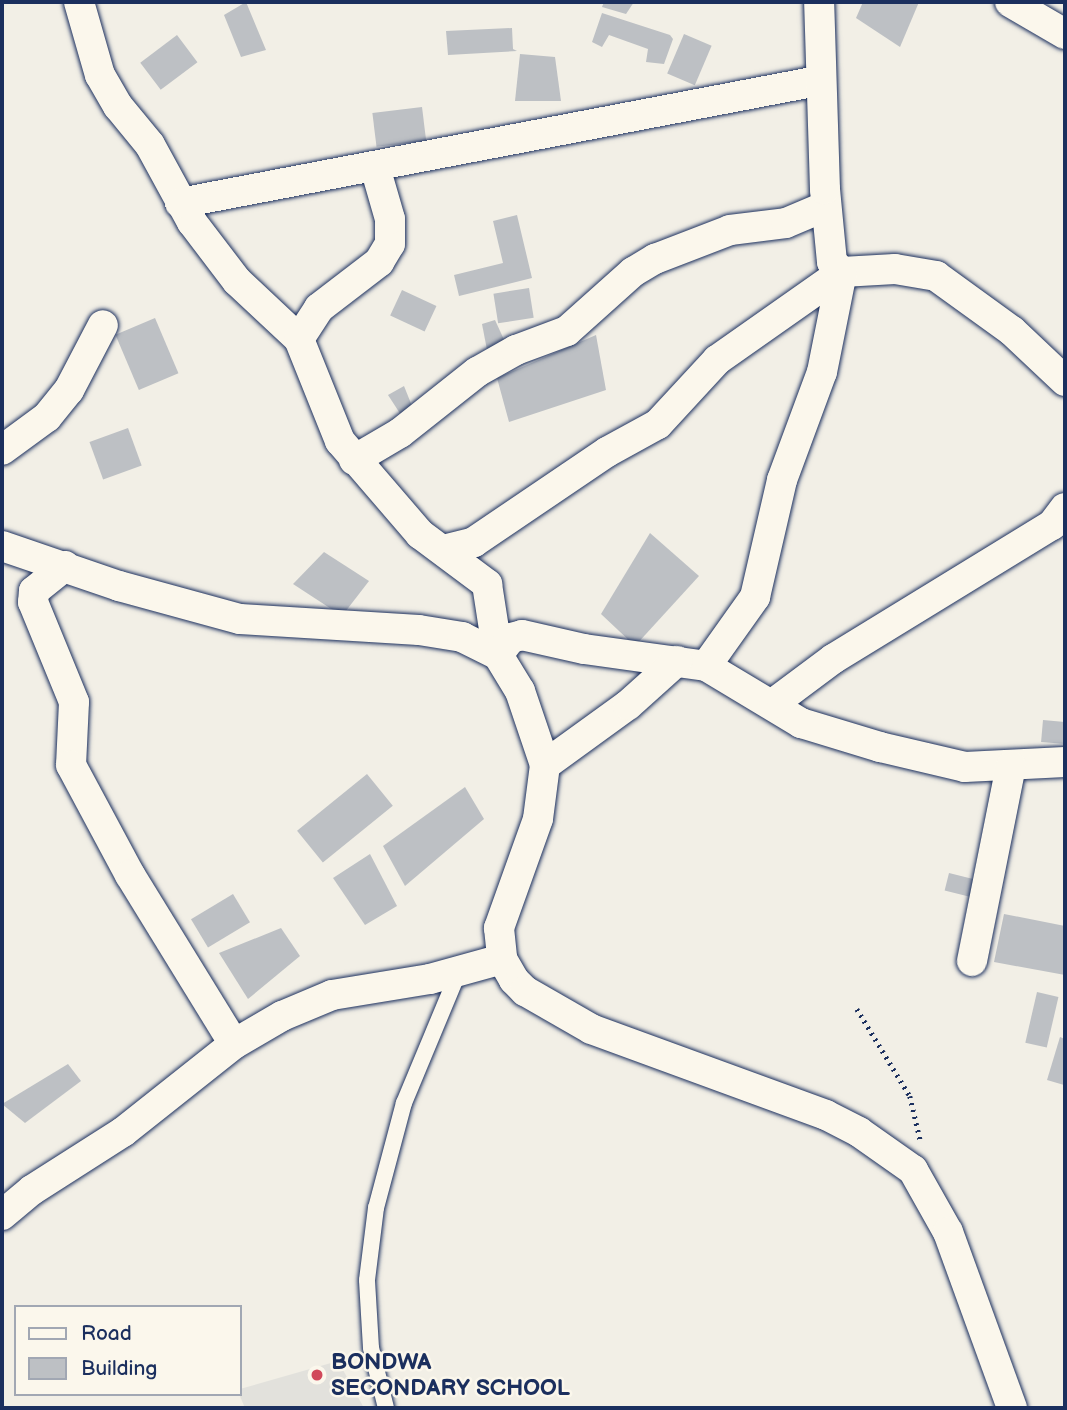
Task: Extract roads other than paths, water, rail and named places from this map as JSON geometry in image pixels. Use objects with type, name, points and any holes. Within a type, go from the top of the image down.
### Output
[{"type":"street","points":[[79,2],[100,75],[150,145],[180,203],[237,281],[299,339],[340,441],[354,460],[387,490],[420,534],[487,584],[498,655],[520,691],[545,765],[538,819],[499,928],[502,959],[525,991],[591,1029],[826,1115],[859,1132],[913,1170],[948,1232],[1012,1408]]},
{"type":"street","points":[[819,2],[818,81],[826,206],[832,262],[842,272]]},
{"type":"street","points":[[1010,2],[1065,34]]},
{"type":"street","points":[[180,203],[310,175],[375,167],[547,130],[818,81]]},
{"type":"street","points":[[299,339],[319,308],[379,262],[390,244],[390,219],[375,167]]},
{"type":"street","points":[[354,460],[400,433],[477,372],[516,350],[567,331],[626,277],[655,259],[730,230],[786,223],[826,206]]},
{"type":"street","points":[[443,551],[474,542],[607,452],[658,424],[717,360],[842,272],[895,269],[936,276],[1012,331],[1065,381]]},
{"type":"street","points":[[706,666],[755,597],[782,480],[824,365],[842,272]]},
{"type":"street","points":[[2,450],[30,432],[64,396],[103,324]]},
{"type":"street","points":[[774,703],[844,652],[1061,520]]},
{"type":"street","points":[[2,546],[119,586],[240,619],[419,630],[462,637],[498,655]]},
{"type":"street","points":[[65,566],[34,591],[33,602],[74,702],[71,765],[130,875],[234,1044]]},
{"type":"street","points":[[498,655],[511,638],[522,635],[584,649],[706,666],[774,703],[800,723],[893,750],[965,767],[1065,762]]},
{"type":"street","points":[[545,765],[628,705],[677,661]]},
{"type":"street","points":[[972,961],[1011,766]]},
{"type":"street","points":[[2,1215],[32,1190],[123,1132],[234,1044],[282,1016],[332,995],[458,973],[502,959]]},
{"type":"lane","points":[[386,1408],[371,1348],[367,1280],[376,1208],[404,1103],[458,973]]},
{"type":"place","name":"BONDWA SECONDARY SCHOOL","points":[[317,1375]]}]
